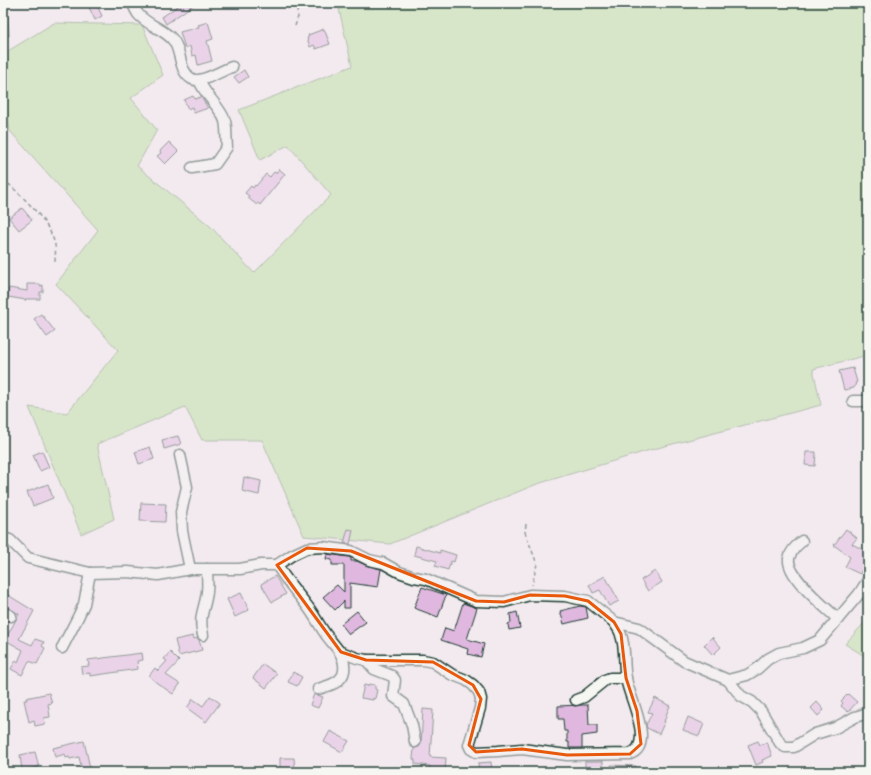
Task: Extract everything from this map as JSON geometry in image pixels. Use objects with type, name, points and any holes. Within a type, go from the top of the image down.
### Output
[{"type":"street","points":[[132,3],[138,14],[173,40],[183,69],[192,79],[199,80],[232,67]]},
{"type":"street","points":[[192,168],[215,164],[227,147],[225,121],[218,108],[202,87],[199,80]]},
{"type":"street","points":[[853,401],[868,401]]},
{"type":"street","points":[[180,455],[187,487],[181,512],[182,531],[190,569]]},
{"type":"street","points":[[3,538],[10,540],[28,558],[90,573],[128,572],[158,575],[190,569],[240,569],[261,565],[277,565],[292,555],[307,548],[323,547],[351,551],[369,560],[383,563],[399,572],[426,579],[476,601],[504,602],[530,595],[565,596],[588,601],[614,622],[621,634],[625,657],[626,678],[638,711],[641,744],[636,752],[630,754],[567,755],[522,749],[498,752],[476,752],[471,749],[469,745],[480,708],[481,699],[479,692],[473,685],[466,680],[451,674],[433,662],[423,660],[366,660],[341,652]]},
{"type":"street","points":[[802,541],[794,548],[789,556],[789,563],[793,573],[815,599],[838,619]]},
{"type":"street","points":[[277,565],[290,586],[300,596],[316,617],[326,635],[341,652],[344,660],[344,672],[336,683],[318,689]]},
{"type":"street","points":[[203,635],[201,616],[207,590],[207,569]]},
{"type":"street","points":[[62,648],[84,604],[90,573]]},
{"type":"street","points":[[728,680],[747,675],[757,669],[768,659],[779,653],[803,648],[820,640],[859,594],[868,580]]},
{"type":"street","points":[[614,622],[639,628],[684,661],[728,680],[741,696],[757,706],[780,743],[785,747],[794,748],[815,734],[835,728],[855,717],[868,713]]},
{"type":"street","points":[[366,660],[374,669],[392,676],[395,680],[393,696],[404,704],[412,725],[415,742]]},
{"type":"street","points":[[576,700],[590,692],[605,680],[610,678],[626,678]]},
{"type":"path","points":[[295,26],[298,17],[296,3]]},
{"type":"path","points":[[3,179],[20,194],[49,229],[55,246],[55,264]]},
{"type":"path","points":[[526,524],[525,532],[537,564],[530,595]]},
{"type":"highlighted area","points":[[307,548],[351,551],[476,601],[504,602],[530,595],[565,596],[588,601],[614,622],[621,634],[626,678],[637,711],[641,744],[630,754],[567,755],[522,749],[476,752],[469,745],[481,699],[473,685],[433,662],[366,660],[341,652],[277,565]]},
{"type":"green space","points":[[362,3],[868,3],[868,355],[813,369],[821,405],[650,450],[537,484],[390,544],[304,536],[262,440],[202,440],[185,407],[97,444],[114,519],[81,534],[29,407],[67,413],[118,350],[56,284],[98,230],[10,131],[3,80],[3,54],[54,23],[142,25],[163,75],[131,98],[157,130],[137,166],[210,226],[254,273],[331,195],[288,145],[260,160],[239,110],[352,66],[339,9]]},
{"type":"green space","points":[[868,619],[868,658],[845,644]]},
{"type":"building","points":[[87,3],[96,3],[102,16],[95,20]]},
{"type":"building","points":[[182,3],[196,3],[166,24],[162,17]]},
{"type":"building","points":[[3,16],[8,16],[9,36],[3,36]]},
{"type":"building","points":[[208,22],[213,39],[207,41],[212,61],[198,65],[196,55],[192,56],[190,46],[185,48],[180,32],[199,27],[198,25]]},
{"type":"building","points":[[324,29],[330,44],[316,49],[314,45],[310,47],[307,38],[309,37],[308,35]]},
{"type":"building","points":[[244,70],[248,77],[239,83],[234,77]]},
{"type":"building","points":[[193,96],[195,99],[201,97],[208,108],[194,113],[192,107],[188,109],[184,100]]},
{"type":"building","points":[[169,142],[178,151],[165,164],[157,156]]},
{"type":"building","points":[[279,169],[285,174],[260,205],[258,203],[257,205],[248,198],[249,196],[245,193],[251,186],[253,188],[266,174],[270,177]]},
{"type":"building","points":[[22,208],[32,220],[19,230],[9,218]]},
{"type":"building","points":[[27,284],[43,285],[43,292],[40,292],[40,299],[25,299],[26,300],[8,297],[9,288],[27,291]]},
{"type":"building","points":[[41,314],[55,331],[47,337],[34,319]]},
{"type":"building","points":[[853,368],[857,382],[855,383],[856,386],[854,386],[854,388],[844,390],[839,371]]},
{"type":"building","points":[[178,436],[181,444],[164,449],[162,440]]},
{"type":"building","points":[[150,447],[154,459],[139,464],[135,452]]},
{"type":"building","points":[[42,451],[49,467],[40,471],[33,455]]},
{"type":"building","points":[[806,452],[816,452],[815,466],[805,465]]},
{"type":"building","points":[[244,477],[261,481],[259,495],[242,491]]},
{"type":"building","points":[[48,484],[53,498],[33,506],[27,492]]},
{"type":"building","points":[[141,503],[166,504],[165,522],[140,521]]},
{"type":"building","points":[[348,529],[353,530],[350,544],[344,543]]},
{"type":"building","points":[[846,529],[857,538],[852,544],[868,552],[868,572],[862,569],[860,574],[845,567],[850,557],[834,545]]},
{"type":"building","points":[[416,546],[440,553],[440,550],[456,555],[454,562],[451,561],[448,570],[435,566],[437,561],[414,555]]},
{"type":"building","points":[[327,554],[349,557],[351,558],[351,561],[357,561],[368,566],[381,569],[378,587],[350,583],[350,608],[344,608],[344,601],[335,610],[323,597],[337,585],[344,592],[344,565],[332,565],[332,560],[326,559]]},
{"type":"building","points":[[655,571],[662,582],[648,591],[641,580]]},
{"type":"building","points":[[275,576],[286,594],[272,602],[261,584]]},
{"type":"building","points":[[605,576],[619,601],[609,606],[600,590],[593,593],[589,585]]},
{"type":"building","points":[[422,587],[446,595],[438,617],[414,608]]},
{"type":"building","points":[[3,592],[34,611],[19,639],[32,645],[35,639],[44,642],[42,646],[45,648],[37,664],[29,661],[22,675],[11,669],[16,660],[18,662],[23,650],[5,640],[19,614],[3,605]]},
{"type":"building","points":[[241,593],[249,610],[235,617],[227,599]]},
{"type":"building","points":[[463,603],[477,608],[467,639],[484,644],[481,657],[467,654],[468,649],[441,640],[445,628],[454,631]]},
{"type":"building","points":[[580,606],[586,607],[588,618],[564,624],[560,611]]},
{"type":"building","points":[[357,611],[366,622],[349,634],[341,624]]},
{"type":"building","points":[[517,612],[520,628],[509,630],[508,624],[511,623],[510,614]]},
{"type":"building","points":[[193,636],[194,639],[197,638],[199,640],[202,650],[179,656],[175,640]]},
{"type":"building","points":[[712,637],[721,647],[713,655],[704,645]]},
{"type":"building","points":[[170,652],[179,661],[166,675],[180,684],[173,694],[149,676],[155,668],[158,671],[167,661],[164,659]]},
{"type":"building","points":[[142,653],[143,660],[137,661],[138,669],[90,676],[90,673],[82,674],[81,667],[89,666],[88,660]]},
{"type":"building","points":[[263,664],[277,674],[266,688],[253,678]]},
{"type":"building","points":[[293,672],[302,677],[297,686],[288,682]]},
{"type":"building","points":[[369,684],[375,685],[375,689],[377,690],[375,699],[373,698],[373,700],[361,698],[364,685],[368,686]]},
{"type":"building","points":[[49,693],[52,703],[48,704],[50,717],[44,718],[45,724],[35,726],[34,720],[29,722],[24,700],[27,700],[26,698]]},
{"type":"building","points":[[314,694],[323,697],[318,708],[310,705]]},
{"type":"building","points":[[848,694],[857,702],[848,712],[841,706],[843,703],[841,701]]},
{"type":"building","points":[[210,696],[220,703],[206,722],[187,708],[193,699],[203,706]]},
{"type":"building","points":[[655,698],[670,706],[659,734],[647,728],[646,725],[652,713],[648,712]]},
{"type":"building","points":[[817,702],[824,710],[818,716],[811,708]]},
{"type":"building","points":[[588,705],[589,725],[597,725],[597,734],[582,736],[582,748],[569,748],[569,742],[567,742],[567,731],[564,731],[563,719],[558,719],[558,706]]},
{"type":"building","points":[[423,709],[433,710],[430,757],[446,758],[445,772],[430,772],[430,766],[415,764],[415,760],[413,759],[414,748],[419,747],[421,744]]},
{"type":"building","points":[[688,717],[704,724],[699,736],[683,730]]},
{"type":"building","points":[[330,731],[349,741],[342,752],[324,742]]},
{"type":"building","points":[[84,741],[90,768],[82,770],[79,757],[70,759],[69,757],[66,758],[65,754],[55,757],[53,748]]},
{"type":"building","points":[[758,741],[760,745],[767,742],[772,756],[762,760],[763,762],[756,765],[748,745]]},
{"type":"building","points":[[35,752],[39,767],[22,770],[20,755]]},
{"type":"building","points":[[280,758],[294,758],[295,772],[280,772]]},
{"type":"building","points":[[585,761],[603,761],[603,769],[585,768]]},
{"type":"building","points":[[491,762],[492,772],[479,772],[478,763]]},
{"type":"building","points":[[611,765],[636,766],[636,772],[611,772]]}]
